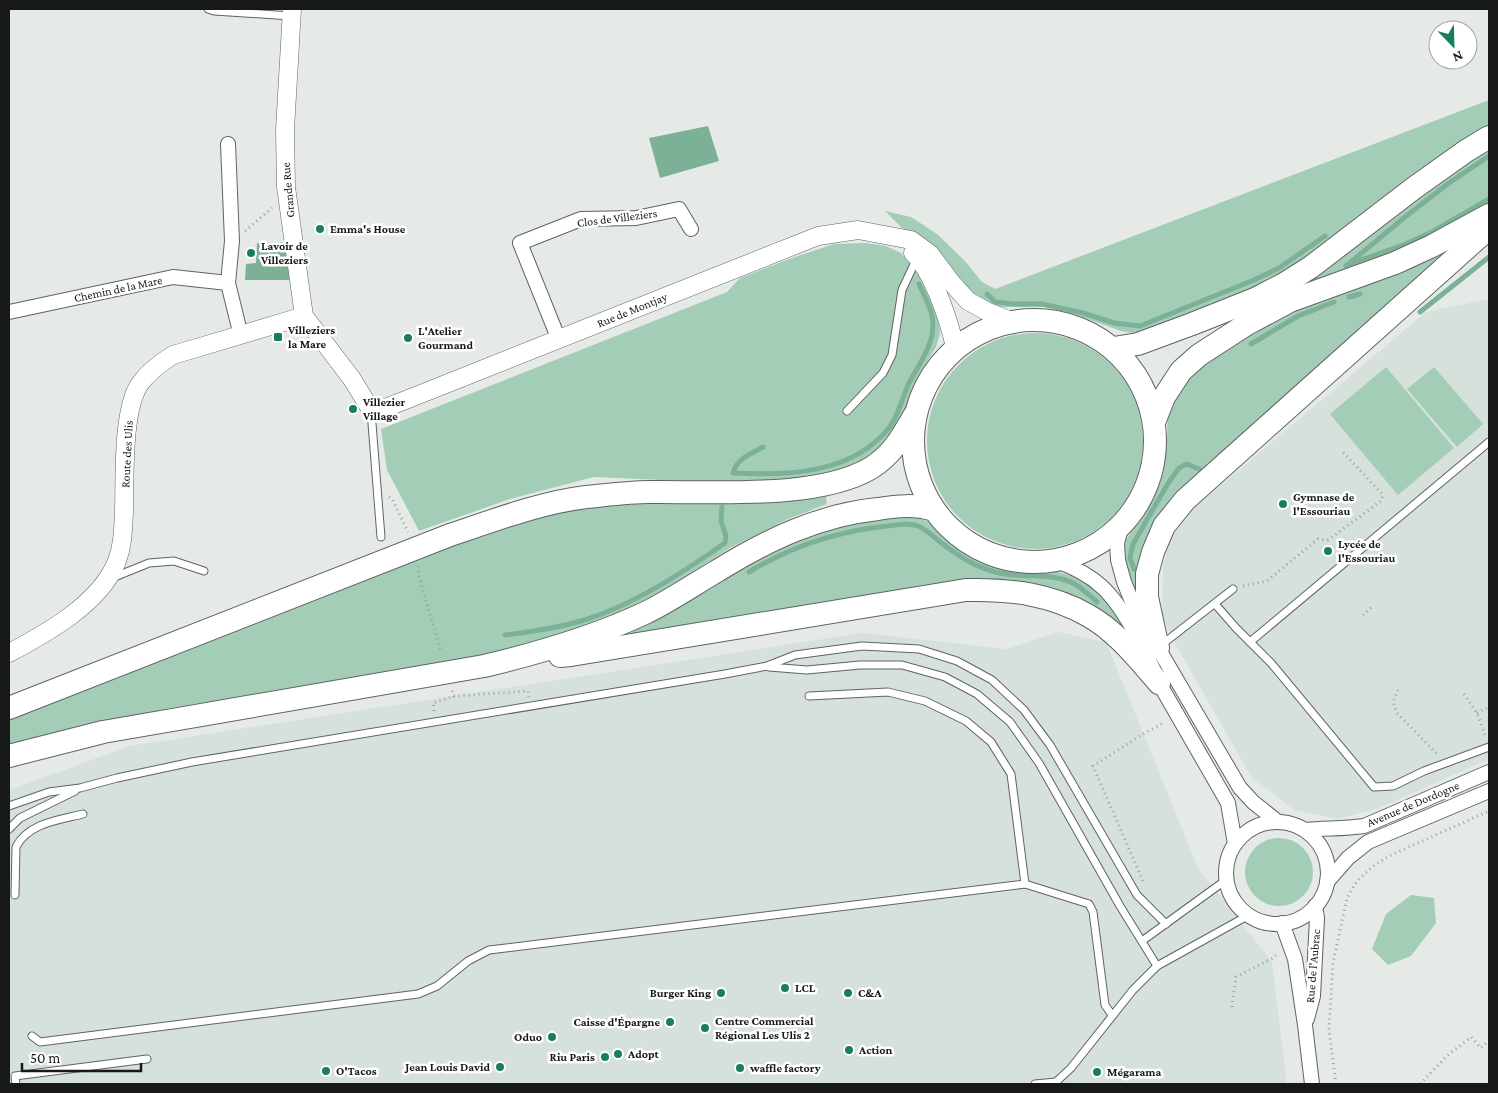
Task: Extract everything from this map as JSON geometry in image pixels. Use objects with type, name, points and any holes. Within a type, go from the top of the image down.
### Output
[{"type":"main road","points":[[1114,348],[1138,344],[1192,324],[1284,284],[1311,267],[1414,188],[1489,137]]},
{"type":"main road","points":[[1155,420],[1164,397],[1181,371],[1199,355],[1247,324],[1290,301],[1395,263],[1489,215]]},
{"type":"main road","points":[[1158,648],[1147,598],[1148,574],[1164,526],[1192,493],[1489,228]]},
{"type":"main road","points":[[9,708],[450,534],[521,510],[584,498],[638,492],[749,492],[808,487],[841,480],[871,468],[895,449],[914,416],[929,378],[955,347],[982,330],[1011,321],[1048,319],[1084,329],[1114,348],[1133,369],[1147,393],[1155,420],[1155,458],[1144,494],[1122,525],[1103,541],[1081,553],[1057,560],[1022,562],[988,554],[958,536],[934,510],[919,481],[912,449],[914,416]]},
{"type":"main road","points":[[9,756],[103,732],[484,666],[522,657],[609,629],[646,612],[771,540],[799,527],[860,510],[920,506],[934,510]]},
{"type":"main road","points":[[522,657],[571,655],[940,594],[966,590],[998,589],[1030,594],[1060,603],[1090,616],[1115,636],[1159,683]]},
{"type":"street","name":"Grande Rue","points":[[292,13],[285,130],[286,187],[304,316],[352,379],[370,410]]},
{"type":"street","points":[[228,144],[232,241],[228,283],[241,336]]},
{"type":"street","name":"Clos de Villeziers","points":[[558,340],[520,243],[581,219],[636,218],[679,210],[691,229]]},
{"type":"street","name":"Rue de Montjay","points":[[370,410],[378,411],[818,236],[858,230],[911,240],[930,254],[968,301],[988,312],[1011,321]]},
{"type":"street","points":[[897,238],[925,266],[933,283],[955,347]]},
{"type":"street","name":"Chemin de la Mare","points":[[9,312],[173,277],[228,283]]},
{"type":"street","name":"Route des Ulis","points":[[9,653],[47,633],[78,610],[100,588],[116,563],[123,541],[128,424],[131,402],[140,385],[155,367],[173,355],[304,316]]},
{"type":"street","points":[[1122,525],[1117,543],[1118,560],[1124,582],[1142,626],[1158,648],[1240,788],[1253,802],[1278,822]]},
{"type":"street","points":[[1057,560],[1087,575],[1115,601],[1151,662],[1159,683],[1228,803],[1235,844]]},
{"type":"street","name":"Avenue de Dordogne","points":[[1306,830],[1342,830],[1364,826],[1489,772]]},
{"type":"street","name":"Avenue de Dordogne","points":[[1327,882],[1348,858],[1368,842],[1489,791]]},
{"type":"street","points":[[1278,822],[1292,824],[1306,830],[1316,840],[1324,853],[1328,867],[1327,882],[1323,895],[1306,915],[1294,921],[1282,924],[1266,922],[1249,915],[1239,907],[1231,894],[1226,880],[1227,861],[1235,844],[1246,832],[1261,824],[1278,822]]},
{"type":"street","name":"Rue de l'Aubrac","points":[[1305,1025],[1312,996],[1317,918],[1315,906]]},
{"type":"street","name":"Rue de l'Aubrac","points":[[1282,924],[1295,959],[1312,1084]]},
{"type":"lane","points":[[208,9],[214,11],[292,13]]},
{"type":"lane","points":[[847,411],[883,373],[892,355],[902,290],[918,258]]},
{"type":"lane","points":[[370,410],[381,537]]},
{"type":"lane","points":[[1250,642],[1489,442]]},
{"type":"lane","points":[[105,581],[149,563],[174,561],[204,571]]},
{"type":"lane","points":[[1158,648],[1234,589]]},
{"type":"lane","points":[[1215,604],[1271,663],[1374,787],[1393,786],[1489,747]]},
{"type":"lane","points":[[9,806],[49,792],[80,788],[125,776],[192,762],[767,666],[795,655],[862,646],[919,649],[957,661],[992,680],[1024,710],[1050,745],[1137,895],[1166,924]]},
{"type":"lane","points":[[767,666],[807,670],[860,665],[902,665],[945,677],[977,694],[1010,722],[1039,764],[1120,906],[1157,966]]},
{"type":"lane","points":[[809,696],[888,692],[925,701],[966,721],[991,742],[1012,774],[1025,884]]},
{"type":"lane","points":[[9,829],[20,818],[80,788]]},
{"type":"lane","points":[[15,895],[16,847],[19,841],[26,834],[47,823],[83,814]]},
{"type":"lane","points":[[1142,941],[1226,880]]},
{"type":"lane","points":[[32,1036],[43,1042],[418,994],[437,986],[468,961],[489,950],[1025,884],[1089,904],[1093,912],[1105,1005],[1112,1015]]},
{"type":"lane","points":[[1035,1084],[1056,1082],[1076,1062],[1133,990],[1157,966],[1249,915]]},
{"type":"lane","points":[[16,1084],[15,1076],[147,1059]]},
{"type":"path","points":[[232,241],[278,203],[286,187]]},
{"type":"path","points":[[1234,589],[1267,581],[1318,539],[1328,540],[1380,501],[1383,495],[1341,450]]},
{"type":"path","points":[[377,487],[392,499],[408,532]]},
{"type":"path","points":[[417,560],[419,577],[441,650]]},
{"type":"path","points":[[1363,615],[1374,605]]},
{"type":"path","points":[[452,690],[454,696]]},
{"type":"path","points":[[1398,690],[1393,702],[1397,713],[1439,756]]},
{"type":"path","points":[[434,708],[433,703],[454,696],[528,691],[531,706]]},
{"type":"path","points":[[1464,694],[1477,713],[1485,737]]},
{"type":"path","points":[[1477,713],[1489,707]]},
{"type":"path","points":[[1146,886],[1093,766],[1143,734],[1163,724]]},
{"type":"path","points":[[1336,1084],[1329,1030],[1333,963],[1347,898],[1357,882],[1372,867],[1389,856],[1489,811]]},
{"type":"path","points":[[1315,933],[1341,926]]},
{"type":"path","points":[[1232,1007],[1236,977],[1273,958],[1290,943]]},
{"type":"path","points":[[1420,1084],[1448,1055],[1471,1037],[1481,1048],[1489,1040]]},
{"type":"shaded area","points":[[1489,100],[1489,126],[1301,263],[1256,287],[1154,328],[1134,333],[1121,331],[1065,311],[1046,307],[1000,307],[977,298],[926,242],[902,228],[885,211],[911,217],[937,234],[964,260],[982,282],[995,289]]},
{"type":"shaded area","points":[[708,126],[719,161],[660,178],[649,138]]},
{"type":"shaded area","points":[[1489,146],[1489,208],[1470,220],[1289,294],[1363,238]]},
{"type":"shaded area","points":[[1470,232],[1172,505],[1136,595],[1131,587],[1123,558],[1126,540],[1157,491],[1163,472],[1168,410],[1187,374],[1280,313]]},
{"type":"shaded area","points":[[288,242],[291,280],[245,280],[246,264],[256,263],[257,243]]},
{"type":"shaded area","points":[[866,243],[886,246],[901,253],[917,270],[939,317],[940,334],[936,347],[914,384],[905,411],[882,448],[858,464],[834,473],[797,480],[708,482],[594,477],[510,499],[419,531],[387,470],[381,429],[727,292],[740,278],[789,259],[834,244]]},
{"type":"shaded area","name":"Lycée de l'Essouriau","points":[[1489,299],[1489,759],[1379,808],[1338,819],[1294,810],[1252,778],[1172,638],[1162,615],[1163,567],[1172,535],[1195,507],[1426,312]]},
{"type":"shaded area","points":[[1035,333],[1056,335],[1076,341],[1095,351],[1118,372],[1135,400],[1141,420],[1143,441],[1141,462],[1135,482],[1125,501],[1104,524],[1076,541],[1056,547],[1035,549],[1014,547],[994,541],[975,531],[952,510],[935,482],[929,462],[927,441],[929,420],[935,400],[945,381],[966,358],[994,341],[1014,335]]},
{"type":"shaded area","points":[[1386,367],[1454,448],[1398,495],[1330,414]]},
{"type":"shaded area","points":[[1434,367],[1483,424],[1457,447],[1407,389]]},
{"type":"shaded area","points":[[827,494],[827,504],[788,519],[730,548],[669,587],[615,616],[562,635],[494,654],[170,708],[67,731],[9,747],[9,720],[482,534],[545,516],[609,504]]},
{"type":"shaded area","points":[[912,516],[931,523],[961,549],[989,564],[1013,570],[1058,572],[1071,575],[1082,581],[1102,597],[1131,640],[1051,592],[635,637],[631,632],[762,555],[808,534],[885,517]]},
{"type":"shaded area","points":[[1059,632],[1106,642],[1198,868],[1272,962],[1287,1084],[9,1084],[9,790],[130,746],[862,633],[1007,649]]},
{"type":"shaded area","points":[[1286,838],[1298,844],[1307,853],[1313,865],[1311,885],[1303,896],[1286,906],[1272,906],[1255,896],[1247,885],[1245,865],[1255,848],[1266,840]]},
{"type":"shaded area","points":[[1411,895],[1434,898],[1436,923],[1411,956],[1388,965],[1372,949],[1386,914]]},
{"type":"waterway","points":[[1346,266],[1449,183],[1489,156]]},
{"type":"waterway","points":[[1347,265],[1403,245],[1432,232],[1489,199]]},
{"type":"waterway","points":[[987,294],[995,302],[1042,304],[1083,313],[1114,323],[1140,326],[1279,268],[1325,236]]},
{"type":"waterway","points":[[1420,312],[1489,257]]},
{"type":"waterway","points":[[763,447],[741,460],[733,473],[775,474],[817,469],[838,463],[857,455],[874,443],[889,428],[898,412],[909,383],[928,349],[933,331],[931,312],[919,284]]},
{"type":"waterway","points":[[1349,297],[1360,294]]},
{"type":"waterway","points":[[1251,344],[1298,316],[1334,302]]},
{"type":"waterway","points":[[1134,569],[1130,558],[1133,544],[1167,485],[1179,468],[1187,464],[1199,469]]},
{"type":"waterway","points":[[505,635],[543,630],[581,621],[619,607],[656,588],[725,543],[726,536],[721,521],[722,507]]},
{"type":"waterway","points":[[749,572],[798,547],[816,541],[869,528],[911,524],[923,529],[959,555],[980,567],[1005,574],[1064,580],[1073,583],[1097,602]]},
{"type":"place","name":"Emma's House","points":[[320,229]]},
{"type":"place","name":"Lavoir de Villeziers","points":[[251,253]]},
{"type":"place","name":"Villeziers la Mare","points":[[278,337]]},
{"type":"place","name":"L'Atelier Gourmand","points":[[408,338]]},
{"type":"place","name":"Villezier Village","points":[[353,409]]},
{"type":"place","name":"Gymnase de l'Essouriau","points":[[1283,504]]},
{"type":"place","name":"Lycée de l'Essouriau","points":[[1328,551]]},
{"type":"place","name":"LCL","points":[[785,988]]},
{"type":"place","name":"Burger King","points":[[721,993]]},
{"type":"place","name":"C&A","points":[[848,993]]},
{"type":"place","name":"Caisse d'Épargne","points":[[670,1022]]},
{"type":"place","name":"Centre Commercial Régional Les Ulis 2","points":[[705,1028]]},
{"type":"place","name":"Oduo","points":[[552,1037]]},
{"type":"place","name":"Action","points":[[849,1050]]},
{"type":"place","name":"Adopt","points":[[618,1054]]},
{"type":"place","name":"Riu Paris","points":[[605,1057]]},
{"type":"place","name":"Jean Louis David","points":[[500,1067]]},
{"type":"place","name":"waffle factory","points":[[740,1068]]},
{"type":"place","name":"O'Tacos","points":[[326,1071]]},
{"type":"place","name":"Mégarama","points":[[1097,1072]]}]
